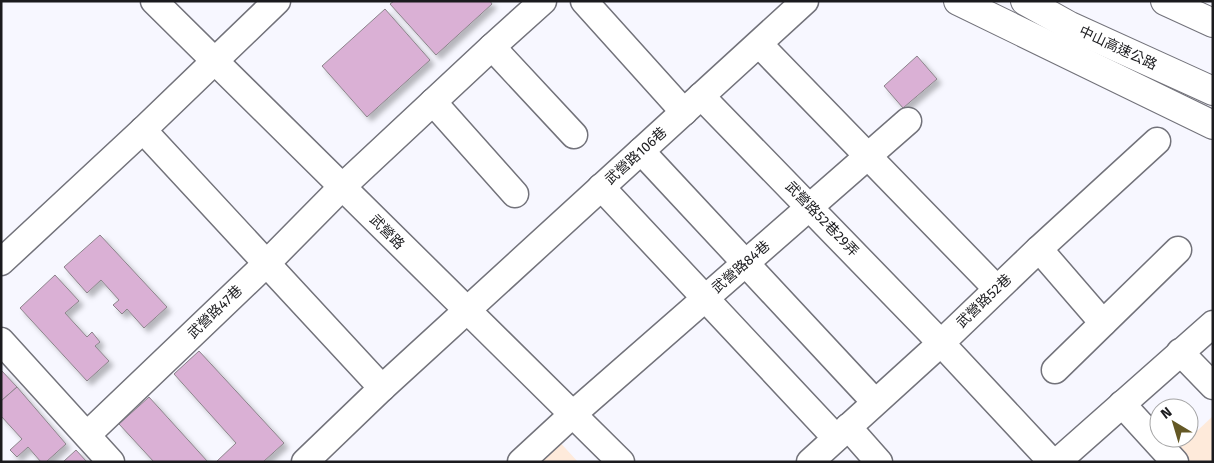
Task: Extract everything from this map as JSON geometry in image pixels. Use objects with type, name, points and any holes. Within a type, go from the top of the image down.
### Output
[{"type":"highway","points":[[958,1],[1213,125]]},
{"type":"highway","name":"中山高速公路","points":[[1025,1],[1070,26],[1213,91]]},
{"type":"highway","points":[[1165,1],[1213,23]]},
{"type":"street","name":"武營路","points":[[154,1],[621,462]]},
{"type":"street","points":[[1,262],[143,130],[277,1]]},
{"type":"street","name":"武營路47巷","points":[[87,435],[342,187],[543,1]]},
{"type":"street","name":"武營路52巷29弄","points":[[584,1],[692,104],[810,206],[1052,462]]},
{"type":"street","name":"武營路106巷","points":[[305,462],[382,388],[805,1]]},
{"type":"street","points":[[759,44],[997,288]]},
{"type":"street","points":[[492,47],[574,135]]},
{"type":"street","points":[[433,102],[515,194]]},
{"type":"street","name":"武營路84巷","points":[[521,462],[573,414],[908,120]]},
{"type":"street","points":[[143,130],[382,388]]},
{"type":"street","name":"武營路52巷","points":[[810,462],[941,343],[997,288],[1157,141]]},
{"type":"street","points":[[641,152],[875,402]]},
{"type":"street","points":[[601,187],[706,298],[842,432],[879,462]]},
{"type":"street","points":[[1039,249],[1103,323]]},
{"type":"street","points":[[1055,370],[1178,250]]},
{"type":"street","points":[[1056,462],[1213,324]]},
{"type":"street","points":[[1,341],[111,462]]},
{"type":"street","points":[[1180,352],[1213,386]]},
{"type":"street","points":[[1122,404],[1175,462]]},
{"type":"shaded area","points":[[1213,416],[1213,462],[1164,462],[1179,448],[1199,448],[1199,429]]},
{"type":"shaded area","points":[[555,437],[578,462],[529,462]]},
{"type":"building","points":[[394,1],[490,1],[492,4],[436,55],[390,4]]},
{"type":"building","points":[[385,9],[430,60],[367,117],[322,66]]},
{"type":"building","points":[[917,56],[937,79],[903,108],[884,86]]},
{"type":"building","points":[[100,235],[167,307],[144,328],[127,309],[122,314],[113,305],[119,300],[101,280],[87,293],[64,267]]},
{"type":"building","points":[[55,275],[79,301],[65,313],[87,337],[92,332],[100,342],[95,346],[109,361],[87,381],[20,308]]},
{"type":"building","points":[[199,351],[284,443],[263,462],[216,462],[236,443],[174,374]]},
{"type":"building","points":[[1,370],[17,387],[1,401]]},
{"type":"building","points":[[17,387],[66,444],[46,462],[41,462],[28,447],[17,457],[10,450],[22,439],[1,416],[1,401]]},
{"type":"building","points":[[149,397],[208,462],[154,462],[119,424]]},
{"type":"building","points":[[76,450],[87,462],[63,462]]}]
